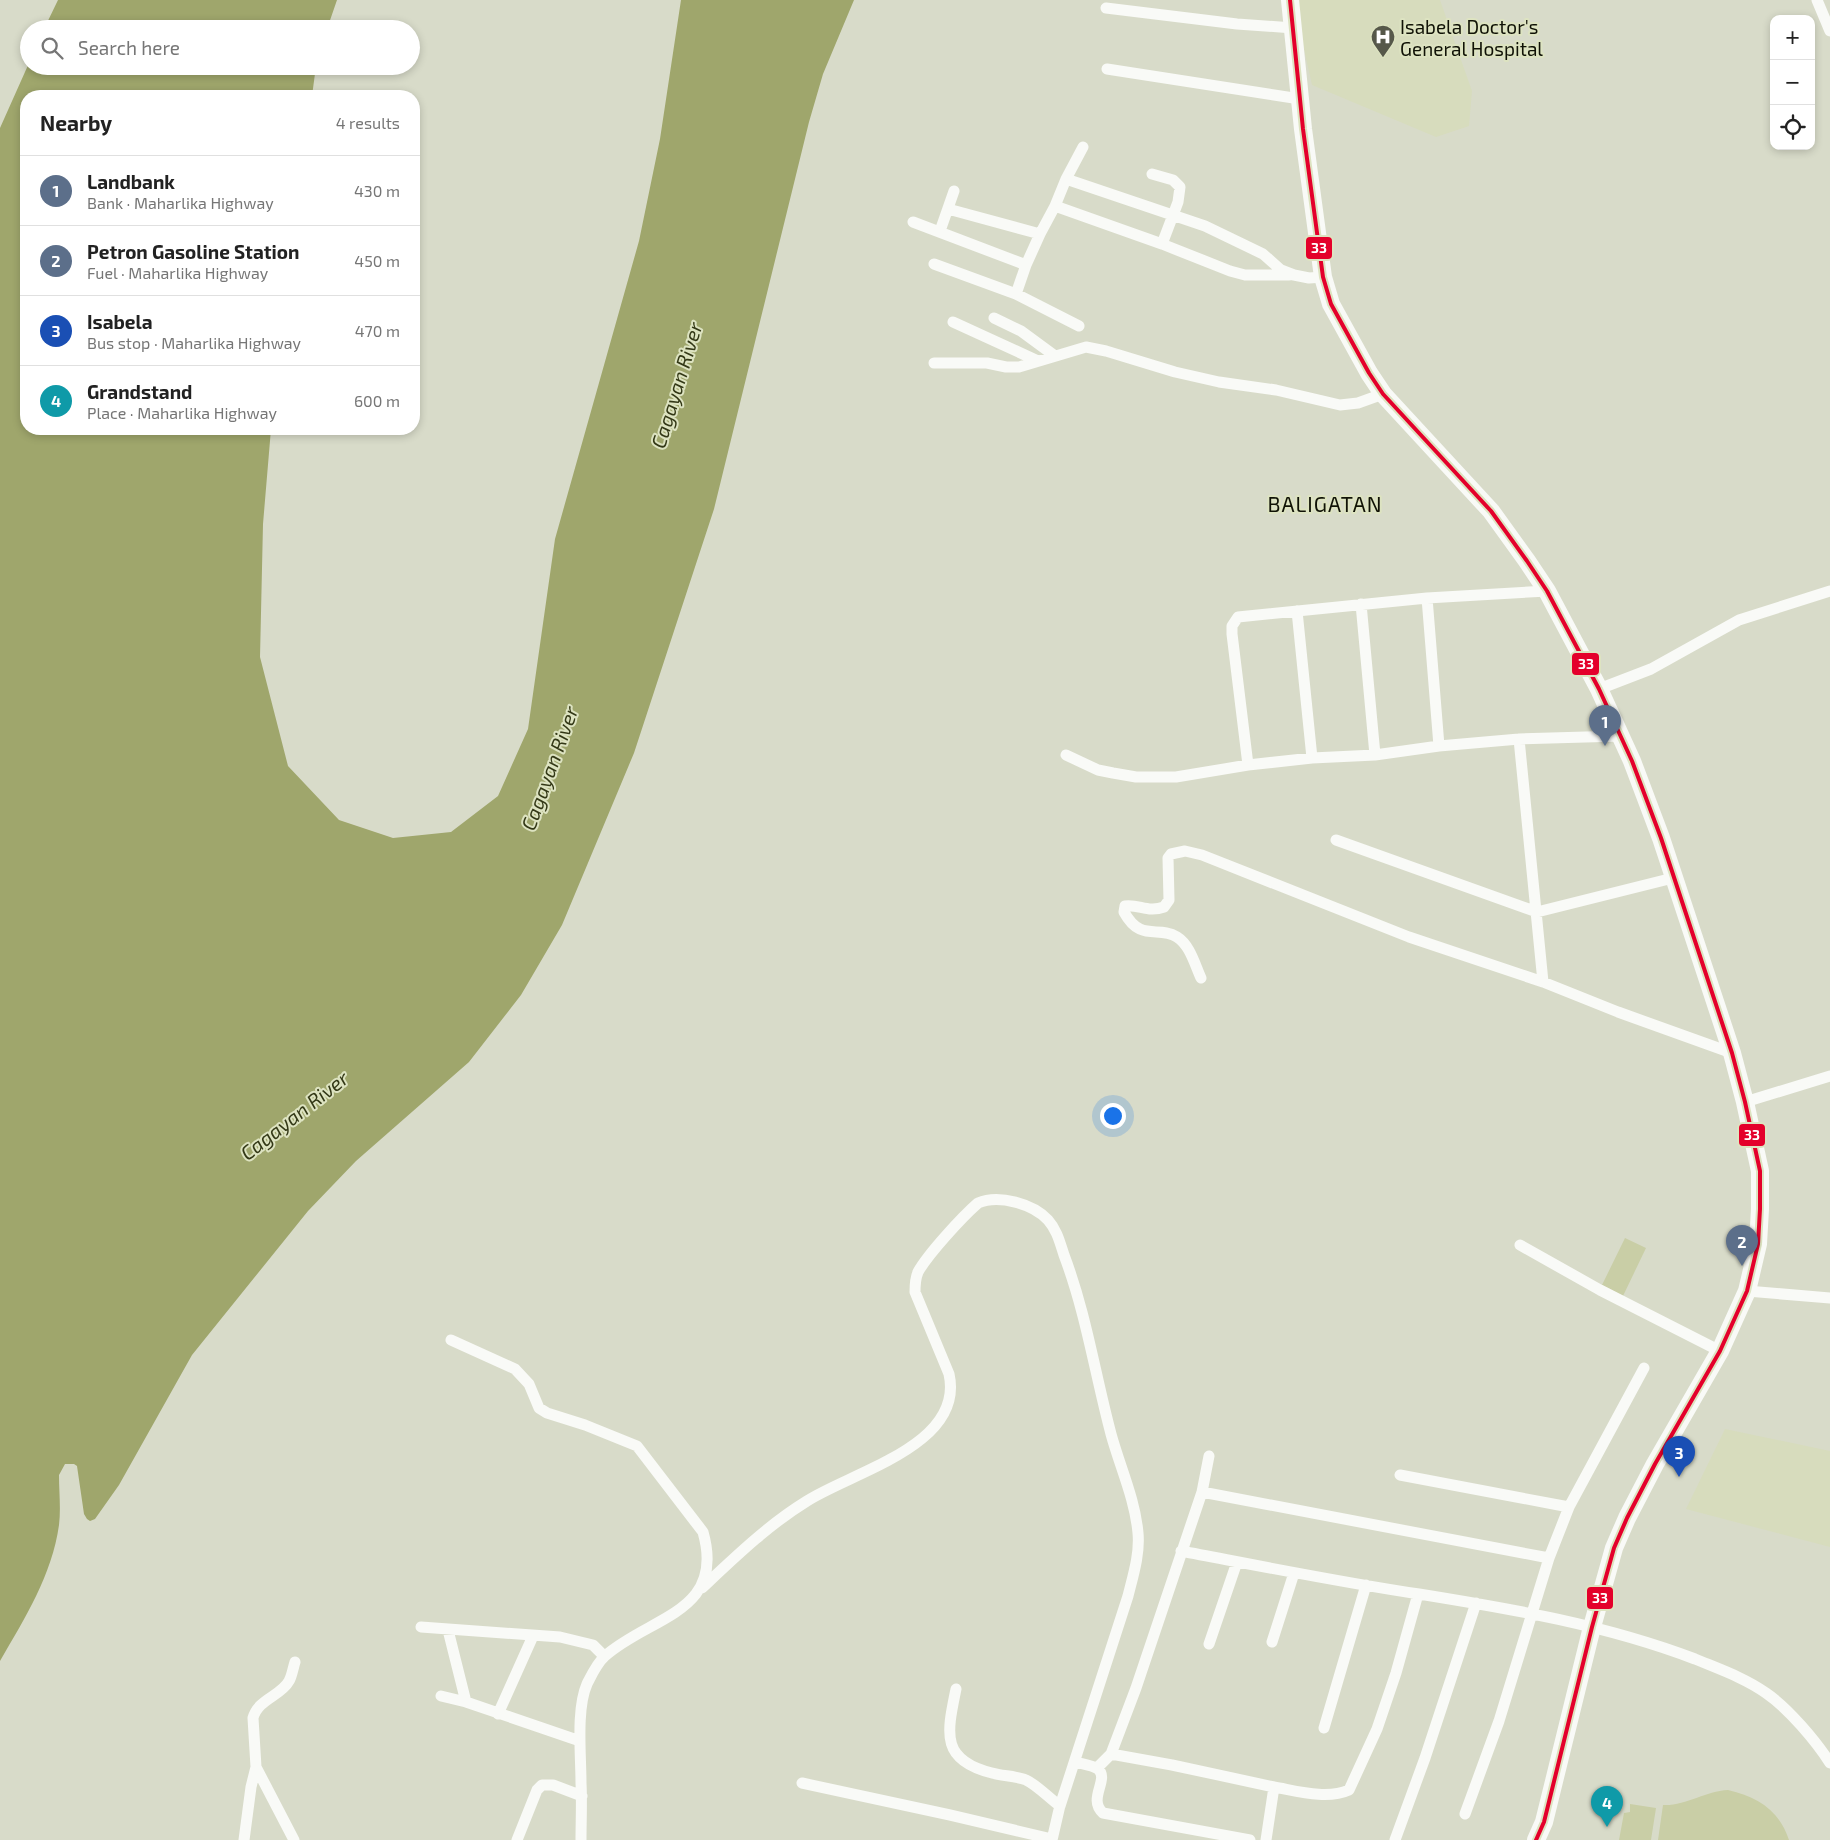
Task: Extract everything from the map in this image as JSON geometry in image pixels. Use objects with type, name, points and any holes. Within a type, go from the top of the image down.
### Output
[{"type":"highway","points":[[1290,0],[1300,99],[1323,277],[1331,304],[1369,373],[1383,394],[1491,511],[1528,561],[1547,591],[1599,689],[1621,736],[1661,838],[1732,1053],[1760,1171],[1758,1244],[1747,1291],[1720,1351],[1655,1464],[1614,1548],[1592,1627],[1544,1822],[1536,1840]]},
{"type":"street","points":[[1817,0],[1830,31]]},
{"type":"street","points":[[1106,8],[1237,24],[1293,28]]},
{"type":"street","points":[[1107,69],[1300,99]]},
{"type":"street","points":[[1016,294],[1040,234],[1055,206],[1066,178],[1083,147]]},
{"type":"street","points":[[1152,174],[1173,180],[1180,187],[1178,202],[1162,244]]},
{"type":"street","points":[[1066,178],[1204,226],[1263,254],[1281,270],[1309,278],[1323,277]]},
{"type":"street","points":[[940,231],[954,191]]},
{"type":"street","points":[[1055,206],[1162,244],[1230,271],[1245,275],[1294,275]]},
{"type":"street","points":[[948,208],[1040,234]]},
{"type":"street","points":[[913,222],[1026,265]]},
{"type":"street","points":[[934,264],[1016,294],[1079,326]]},
{"type":"street","points":[[994,318],[1021,331],[1055,356]]},
{"type":"street","points":[[953,322],[1038,361]]},
{"type":"street","points":[[934,363],[987,363],[1006,368],[1019,367],[1086,347],[1175,372],[1219,382],[1276,390],[1340,405],[1358,403],[1383,394]]},
{"type":"street","points":[[1248,765],[1232,626],[1238,617],[1427,598],[1547,591]]},
{"type":"street","points":[[1599,689],[1651,669],[1739,620],[1830,591]]},
{"type":"street","points":[[1427,598],[1439,746]]},
{"type":"street","points":[[1360,604],[1375,755]]},
{"type":"street","points":[[1297,611],[1312,758]]},
{"type":"street","points":[[1066,756],[1098,770],[1136,777],[1176,777],[1248,765],[1312,758],[1375,755],[1439,746],[1519,739],[1621,736]]},
{"type":"street","points":[[1519,739],[1543,982]]},
{"type":"street","points":[[1336,840],[1537,912],[1673,878]]},
{"type":"street","points":[[1200,978],[1190,954],[1179,938],[1167,934],[1144,931],[1130,922],[1123,910],[1124,906],[1128,905],[1149,910],[1164,907],[1169,900],[1168,858],[1171,854],[1181,851],[1202,855],[1409,937],[1543,982],[1618,1012],[1732,1053]]},
{"type":"street","points":[[1745,1102],[1830,1076]]},
{"type":"street","points":[[581,1840],[580,1741],[582,1702],[586,1687],[597,1665],[604,1656],[621,1643],[656,1625],[677,1611],[763,1531],[808,1500],[887,1461],[928,1434],[941,1420],[948,1404],[951,1385],[915,1292],[915,1281],[918,1272],[932,1253],[978,1203],[986,1200],[1017,1203],[1038,1212],[1055,1229],[1069,1267],[1085,1322],[1098,1383],[1119,1463],[1133,1503],[1138,1534],[1135,1569],[1128,1596],[1060,1806]]},
{"type":"street","points":[[1520,1245],[1600,1290],[1720,1351]]},
{"type":"street","points":[[1747,1291],[1830,1298]]},
{"type":"street","points":[[452,1340],[515,1370],[529,1384],[537,1405],[542,1411],[585,1425],[637,1446],[704,1532],[708,1546],[707,1568],[702,1588]]},
{"type":"street","points":[[1465,1814],[1499,1721],[1549,1558],[1569,1507],[1644,1368]]},
{"type":"street","points":[[1097,1768],[1112,1754],[1136,1688],[1202,1492],[1208,1456]]},
{"type":"street","points":[[1400,1475],[1569,1507]]},
{"type":"street","points":[[1202,1492],[1549,1558]]},
{"type":"street","points":[[1181,1551],[1294,1573],[1532,1614],[1592,1627],[1658,1645],[1741,1679],[1767,1694],[1820,1746],[1830,1763]]},
{"type":"street","points":[[1209,1644],[1237,1562]]},
{"type":"street","points":[[1272,1642],[1294,1573]]},
{"type":"street","points":[[1324,1728],[1366,1585]]},
{"type":"street","points":[[1112,1754],[1274,1787],[1332,1795],[1342,1794],[1349,1790],[1377,1729],[1396,1673],[1418,1594]]},
{"type":"street","points":[[1395,1840],[1425,1758],[1476,1603]]},
{"type":"street","points":[[421,1627],[560,1637],[593,1645],[604,1656]]},
{"type":"street","points":[[448,1630],[466,1702]]},
{"type":"street","points":[[498,1714],[533,1636]]},
{"type":"street","points":[[244,1840],[251,1787],[256,1767],[254,1712],[288,1682],[294,1662]]},
{"type":"street","points":[[956,1689],[950,1744],[964,1763],[974,1768],[1026,1780],[1060,1806]]},
{"type":"street","points":[[441,1696],[466,1702],[580,1741]]},
{"type":"street","points":[[1075,1762],[1097,1768],[1102,1777],[1097,1801],[1100,1810],[1104,1813],[1250,1840]]},
{"type":"street","points":[[256,1767],[294,1840]]},
{"type":"street","points":[[802,1783],[950,1815],[1052,1840],[1061,1801],[1060,1806]]},
{"type":"street","points":[[518,1840],[537,1790],[542,1785],[553,1785],[582,1796]]},
{"type":"street","points":[[1266,1840],[1274,1787]]},
{"type":"shaded area","name":"Isabela Doctor's General Hospital","points":[[1298,0],[1440,0],[1472,91],[1469,126],[1436,137],[1312,85],[1300,31]]},
{"type":"shaded area","points":[[1625,1238],[1646,1248],[1623,1296],[1602,1285]]},
{"type":"shaded area","points":[[1725,1429],[1830,1451],[1830,1547],[1686,1509]]},
{"type":"shaded area","points":[[1728,1790],[1749,1797],[1766,1806],[1779,1821],[1789,1840],[1658,1840],[1663,1805],[1680,1803],[1711,1793]]},
{"type":"shaded area","points":[[1630,1804],[1656,1808],[1651,1840],[1619,1840],[1624,1813],[1630,1812]]},
{"type":"water","points":[[58,0],[337,0],[330,20],[48,20]]},
{"type":"water","name":"Cagayan River","points":[[681,0],[854,0],[823,74],[809,122],[714,509],[634,753],[562,925],[521,995],[469,1062],[356,1161],[308,1211],[192,1355],[119,1485],[95,1519],[90,1521],[84,1514],[77,1466],[65,1464],[59,1475],[59,1525],[50,1561],[36,1596],[0,1661],[0,128],[24,75],[315,75],[313,90],[20,90],[20,435],[270,435],[263,524],[260,657],[288,766],[339,820],[393,838],[451,832],[498,796],[528,729],[555,539],[639,241],[660,139]]},
{"type":"transit line","name":"33","points":[[1290,0],[1303,129],[1323,277],[1331,304],[1369,373],[1383,394],[1491,511],[1527,561],[1547,591],[1599,689],[1632,761],[1661,838],[1732,1053],[1760,1171],[1758,1244],[1747,1291],[1720,1351],[1655,1464],[1614,1548],[1592,1627],[1544,1822],[1536,1840]]},
{"type":"place","name":"Isabela Doctor's General Hospital","points":[[1383,58]]},
{"type":"place","name":"Landbank","points":[[1605,746]]},
{"type":"place","name":"Petron Gasoline Station","points":[[1742,1266]]},
{"type":"place","name":"Isabela","points":[[1679,1477]]},
{"type":"place","name":"Grandstand","points":[[1607,1827]]},
{"type":"district","name":"BALIGATAN","points":[[1325,503]]}]
